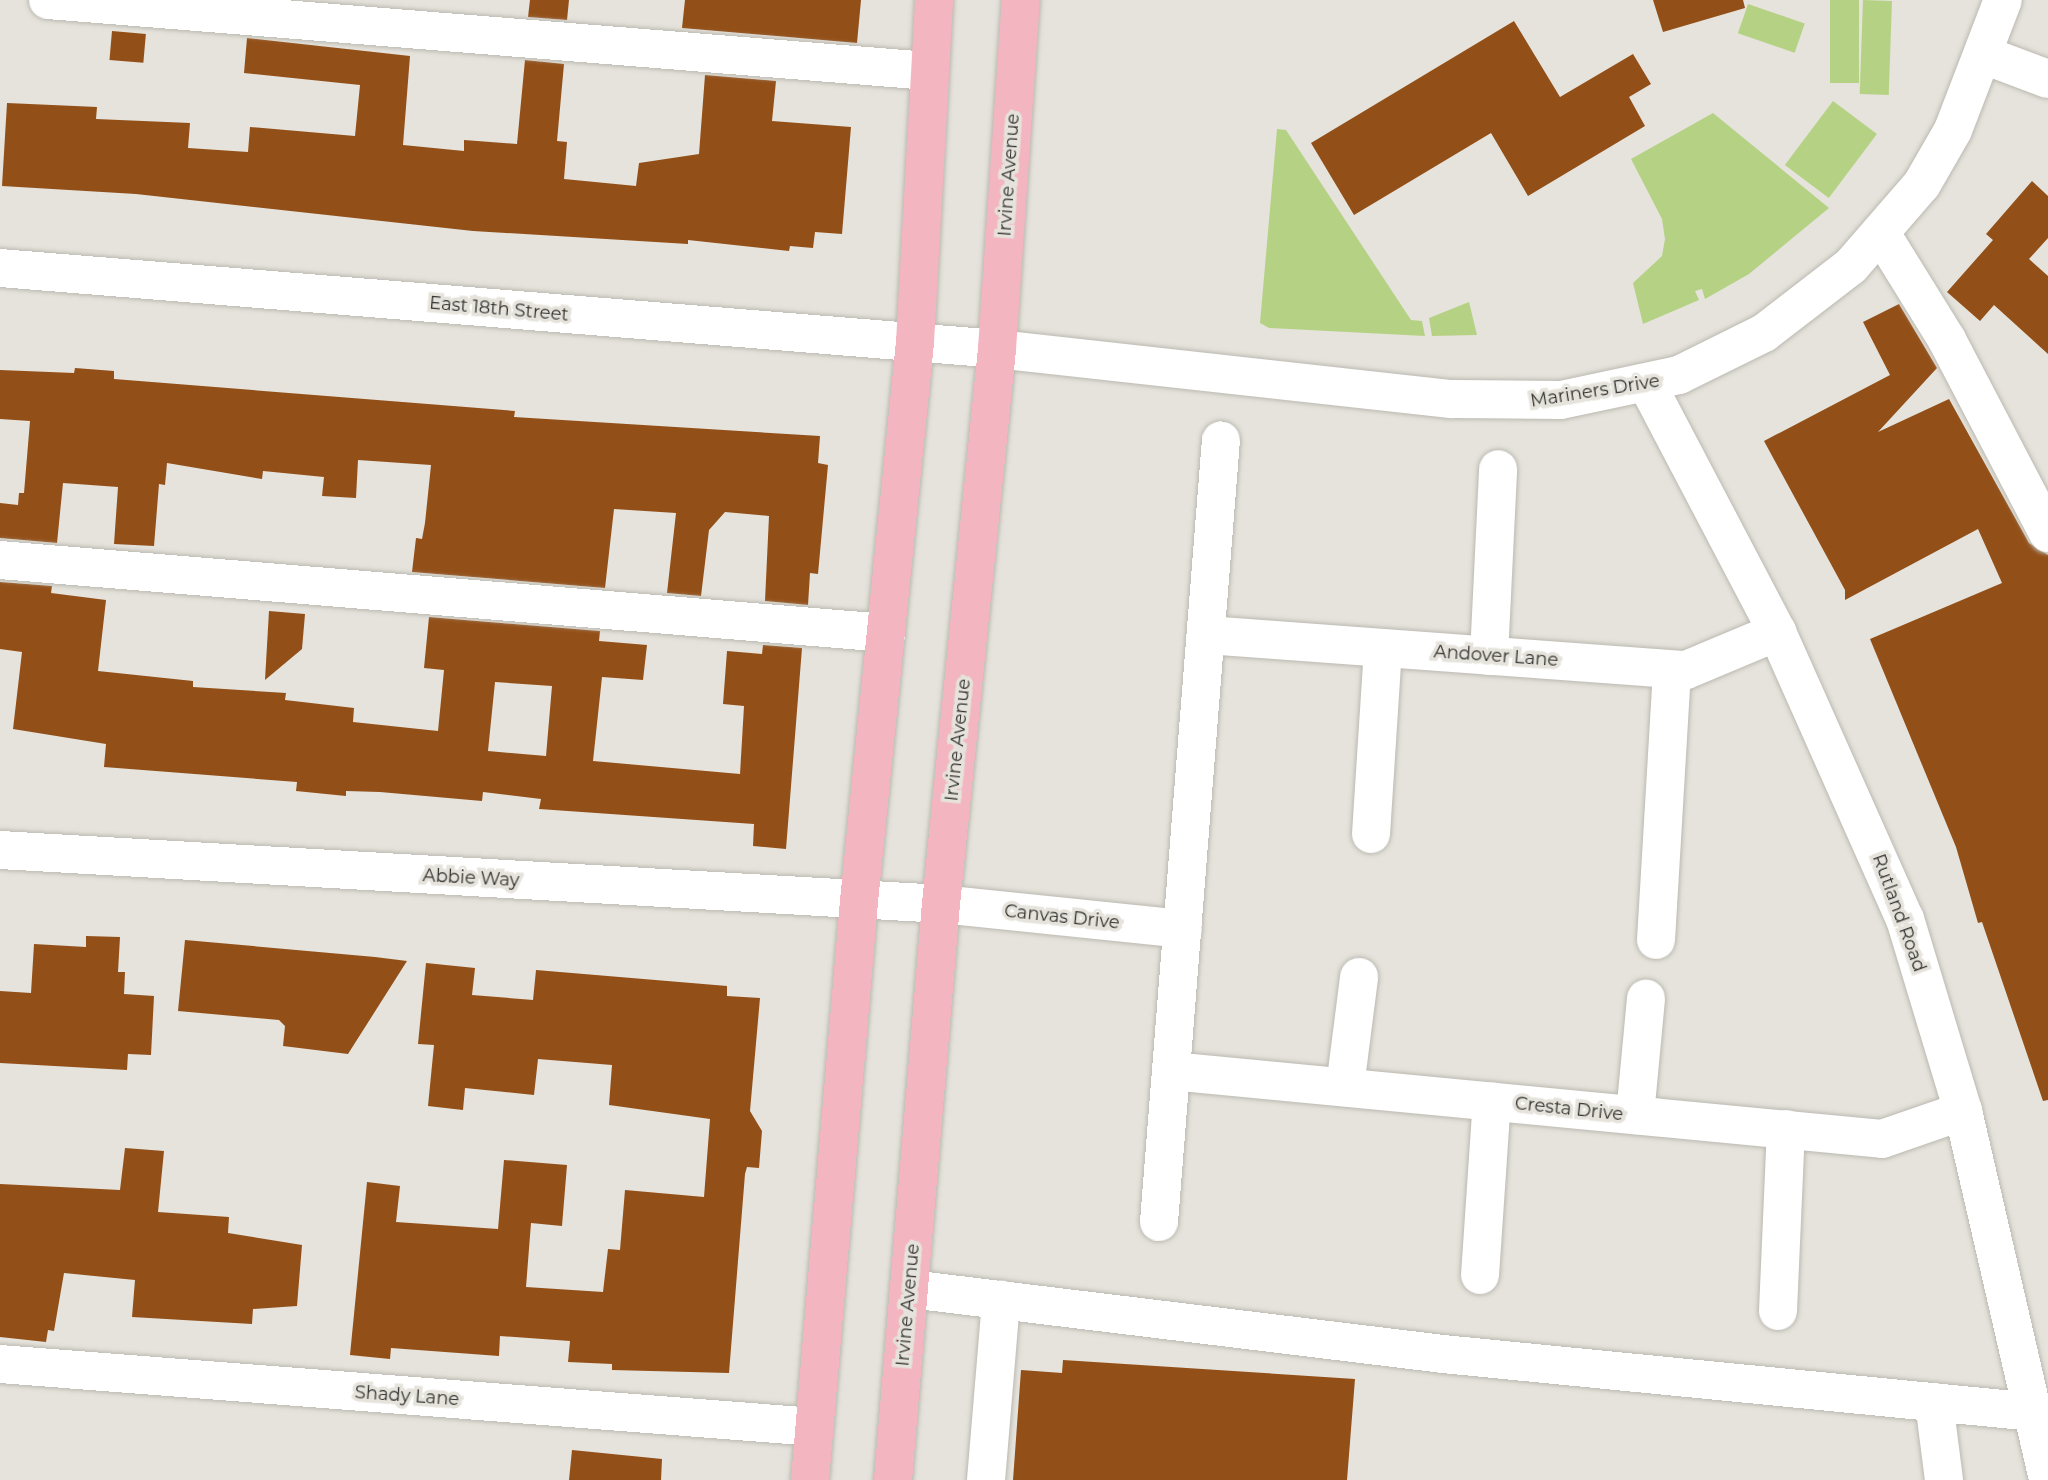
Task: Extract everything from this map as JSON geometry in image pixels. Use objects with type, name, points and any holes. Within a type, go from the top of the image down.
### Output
[{"type":"main road","points":[[810,1480],[859,901],[915,342],[934,0]]},
{"type":"main road","name":"Irvine Avenue","points":[[893,1480],[942,904],[997,349],[1021,0]]},
{"type":"street","points":[[48,0],[928,71]]},
{"type":"street","name":"Mariners Drive","points":[[997,349],[1513,404],[1648,386],[1765,333],[1803,308],[1882,235],[1934,162],[1984,55],[2003,0]]},
{"type":"street","points":[[1984,55],[2048,79]]},
{"type":"street","points":[[1882,235],[1947,340],[2048,533]]},
{"type":"street","name":"East 18th Street","points":[[0,268],[997,349]]},
{"type":"street","name":"Rutland Road","points":[[1648,386],[1777,632],[1905,919],[1963,1111],[2048,1478]]},
{"type":"street","points":[[1159,1222],[1221,440]]},
{"type":"street","points":[[1489,656],[1499,470]]},
{"type":"street","points":[[0,560],[886,633]]},
{"type":"street","name":"Andover Lane","points":[[1207,635],[1686,670],[1777,632]]},
{"type":"street","points":[[1371,834],[1383,648]]},
{"type":"street","points":[[1656,940],[1672,670]]},
{"type":"street","name":"Abbie Way","points":[[0,850],[942,904]]},
{"type":"street","name":"Canvas Drive","points":[[942,904],[1183,929]]},
{"type":"street","points":[[1345,1087],[1359,977]]},
{"type":"street","points":[[1635,1115],[1646,999]]},
{"type":"street","name":"Cresta Drive","points":[[1171,1071],[1882,1139],[1963,1111]]},
{"type":"street","points":[[1480,1275],[1492,1101]]},
{"type":"street","points":[[1778,1311],[1786,1129]]},
{"type":"street","points":[[910,1289],[1443,1354],[2033,1412]]},
{"type":"street","points":[[986,1480],[1002,1300]]},
{"type":"street","name":"Shady Lane","points":[[0,1364],[814,1427]]},
{"type":"street","points":[[1934,1402],[1944,1480]]},
{"type":"green space","points":[[1830,0],[1859,0],[1859,83],[1830,83]]},
{"type":"green space","points":[[1863,0],[1892,1],[1889,95],[1860,94]]},
{"type":"green space","points":[[1748,4],[1805,24],[1795,53],[1738,33]]},
{"type":"green space","points":[[1833,101],[1877,134],[1829,198],[1785,165]]},
{"type":"green space","points":[[1713,113],[1829,208],[1749,274],[1705,299],[1702,289],[1695,291],[1699,300],[1643,324],[1633,283],[1662,256],[1665,239],[1662,219],[1631,159]]},
{"type":"green space","points":[[1277,129],[1286,130],[1411,320],[1422,321],[1425,336],[1269,328],[1260,323]]},
{"type":"green space","points":[[1469,302],[1477,335],[1432,336],[1429,318]]},
{"type":"building","points":[[530,0],[569,0],[567,20],[528,17]]},
{"type":"building","points":[[685,0],[861,0],[857,43],[682,28]]},
{"type":"building","points":[[1653,0],[1743,0],[1745,8],[1663,32]]},
{"type":"building","points":[[1514,21],[1560,97],[1633,54],[1651,84],[1629,97],[1645,126],[1528,196],[1491,133],[1354,215],[1311,143]]},
{"type":"building","points":[[112,31],[146,34],[143,63],[109,60]]},
{"type":"building","points":[[247,38],[410,56],[403,145],[464,151],[464,140],[517,144],[525,60],[564,64],[557,141],[567,142],[564,179],[636,186],[639,163],[699,154],[705,75],[776,81],[772,121],[851,127],[842,234],[815,232],[813,248],[790,246],[789,251],[688,240],[688,244],[473,231],[136,194],[2,186],[7,103],[97,107],[96,119],[190,123],[188,148],[248,152],[250,127],[355,136],[360,85],[244,73]]},
{"type":"building","points":[[2032,181],[2048,196],[2048,238],[2029,259],[2048,276],[2048,354],[1994,305],[1980,321],[1947,292],[1993,240],[1986,234]]},
{"type":"building","points":[[1899,304],[1937,368],[1878,432],[1949,399],[2029,543],[2048,555],[2048,1100],[2043,1101],[1982,922],[1978,923],[1956,847],[1870,639],[2002,583],[1978,529],[1845,600],[1845,590],[1764,441],[1890,375],[1863,322]]},
{"type":"building","points":[[75,368],[114,371],[114,379],[515,411],[514,417],[820,436],[818,463],[828,465],[818,574],[810,573],[808,605],[765,601],[769,516],[725,512],[709,530],[701,596],[667,593],[676,513],[614,509],[605,588],[412,572],[416,538],[422,539],[425,523],[431,465],[358,460],[356,498],[322,496],[324,477],[263,471],[262,479],[167,463],[165,485],[159,484],[154,546],[114,544],[118,487],[63,483],[57,543],[0,538],[0,503],[18,505],[19,493],[24,493],[30,421],[0,419],[0,370],[74,373]]},
{"type":"building","points":[[0,582],[52,586],[51,593],[106,600],[98,671],[193,681],[193,687],[286,693],[285,700],[354,708],[353,722],[438,731],[444,670],[424,668],[429,617],[600,631],[599,641],[647,645],[643,680],[602,677],[593,761],[740,774],[744,706],[723,704],[727,651],[762,654],[763,645],[802,648],[786,849],[753,846],[754,824],[539,809],[541,799],[483,792],[482,801],[380,792],[346,791],[346,796],[296,791],[297,782],[104,767],[106,744],[13,729],[22,652],[0,649]],"holes":[[[495,682],[552,686],[546,756],[488,751]]]},
{"type":"building","points":[[269,611],[305,614],[302,649],[265,680]]},
{"type":"building","points":[[86,936],[120,937],[118,972],[125,972],[124,994],[154,996],[151,1055],[128,1054],[127,1070],[0,1063],[0,991],[31,993],[34,944],[86,947]]},
{"type":"building","points":[[185,940],[407,961],[348,1054],[283,1046],[285,1026],[279,1020],[178,1011]]},
{"type":"building","points":[[426,963],[475,968],[472,995],[533,1000],[536,970],[727,986],[727,996],[760,998],[750,1111],[762,1131],[759,1168],[747,1167],[745,1174],[729,1373],[612,1370],[612,1364],[568,1362],[570,1341],[500,1336],[499,1356],[391,1348],[390,1359],[350,1355],[367,1182],[400,1186],[396,1222],[498,1229],[504,1160],[567,1165],[562,1226],[531,1223],[526,1287],[603,1292],[608,1249],[620,1250],[625,1190],[704,1197],[710,1119],[609,1105],[612,1065],[538,1059],[534,1095],[465,1088],[463,1110],[428,1106],[434,1045],[418,1044]]},
{"type":"building","points":[[125,1148],[164,1151],[158,1212],[229,1217],[228,1233],[302,1245],[297,1306],[253,1309],[252,1324],[132,1317],[135,1280],[64,1273],[54,1331],[48,1330],[46,1342],[0,1337],[0,1184],[120,1190]]},
{"type":"building","points":[[1063,1360],[1355,1379],[1347,1480],[1013,1480],[1021,1370],[1062,1373]]},
{"type":"building","points":[[572,1450],[662,1459],[661,1480],[569,1480]]}]
